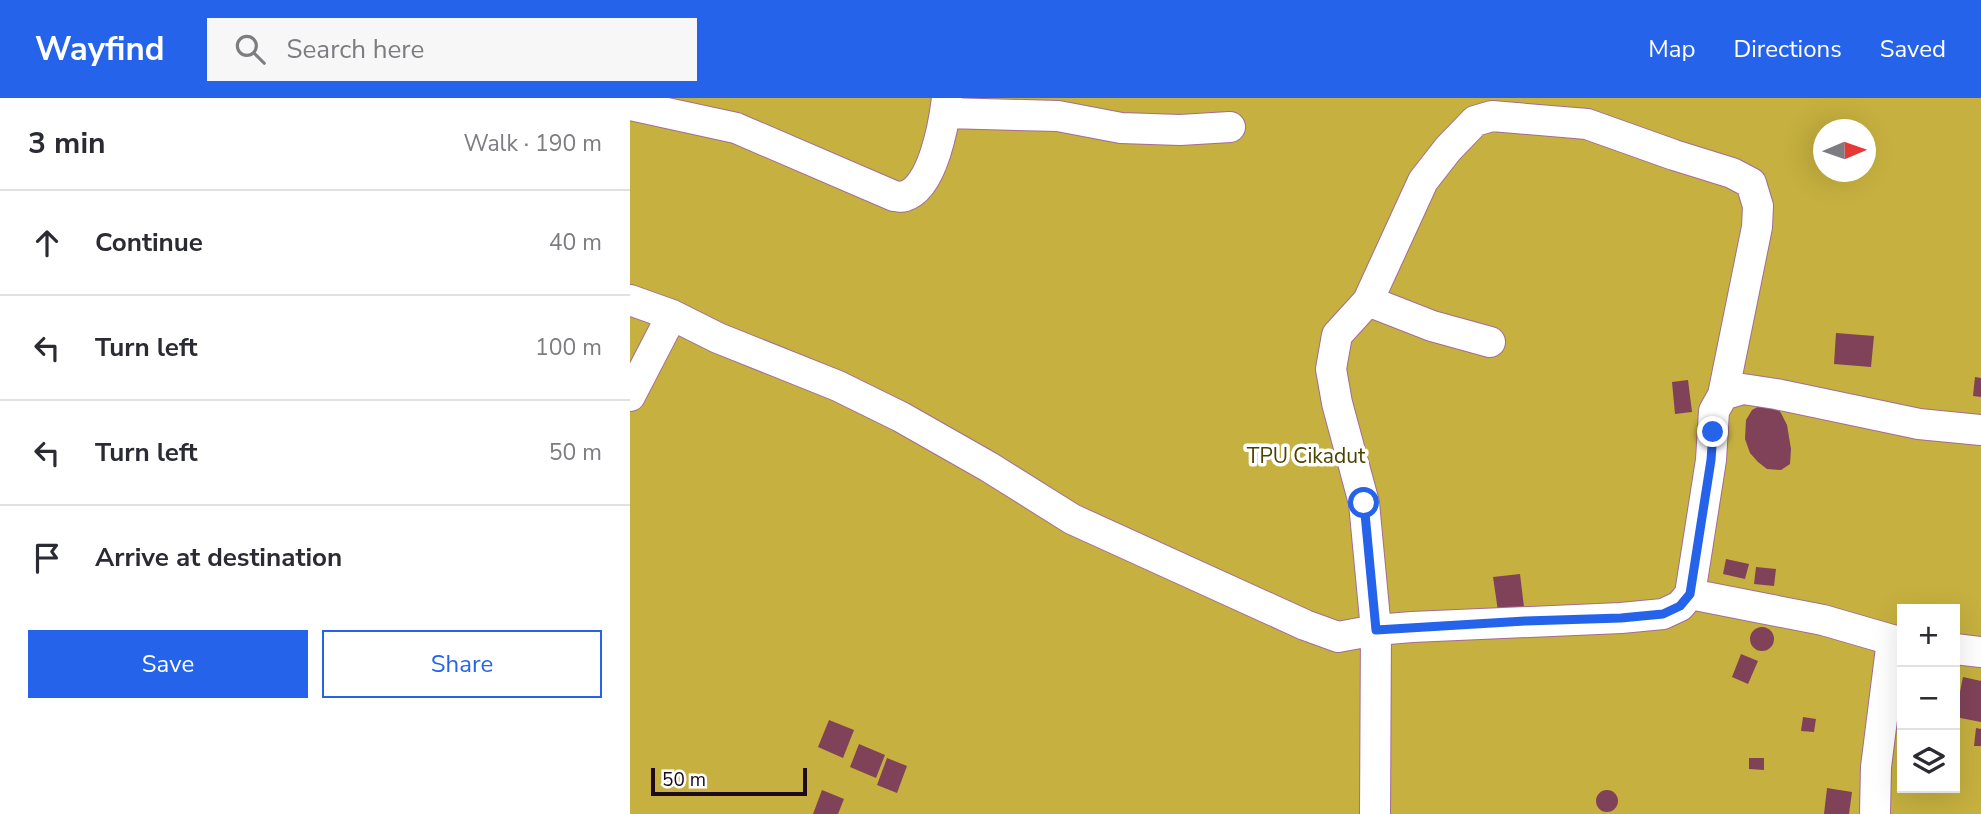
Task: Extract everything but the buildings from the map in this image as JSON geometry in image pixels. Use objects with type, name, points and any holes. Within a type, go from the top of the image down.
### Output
[{"type":"street","points":[[630,105],[736,128],[894,197],[906,196],[919,187],[930,169],[947,105],[1058,116],[1121,128],[1180,130],[1230,127]]},
{"type":"street","points":[[630,300],[672,315],[718,338],[848,391],[901,417],[989,467],[1072,519],[1305,625],[1338,637],[1376,630],[1663,614],[1680,606],[1690,594],[1711,460],[1714,411],[1723,395],[1757,228],[1758,206],[1751,183],[1732,173],[1587,124],[1492,116],[1475,121],[1423,181],[1368,301],[1337,335],[1331,369],[1337,403],[1364,503],[1376,630],[1375,814]]},
{"type":"street","points":[[1368,301],[1432,326],[1490,342]]},
{"type":"street","points":[[630,396],[672,315]]},
{"type":"street","points":[[1723,395],[1743,389],[1919,424],[1981,430]]},
{"type":"street","points":[[1690,594],[1823,620],[1897,641],[1876,767],[1875,814]]},
{"type":"street","points":[[1960,650],[1981,652]]},
{"type":"green space","name":"TPU Cikadut","points":[[630,98],[1981,98],[1981,814],[630,814]]},
{"type":"route","points":[[1364,503],[1376,630],[1663,614],[1680,606],[1690,594],[1713,432]]}]
